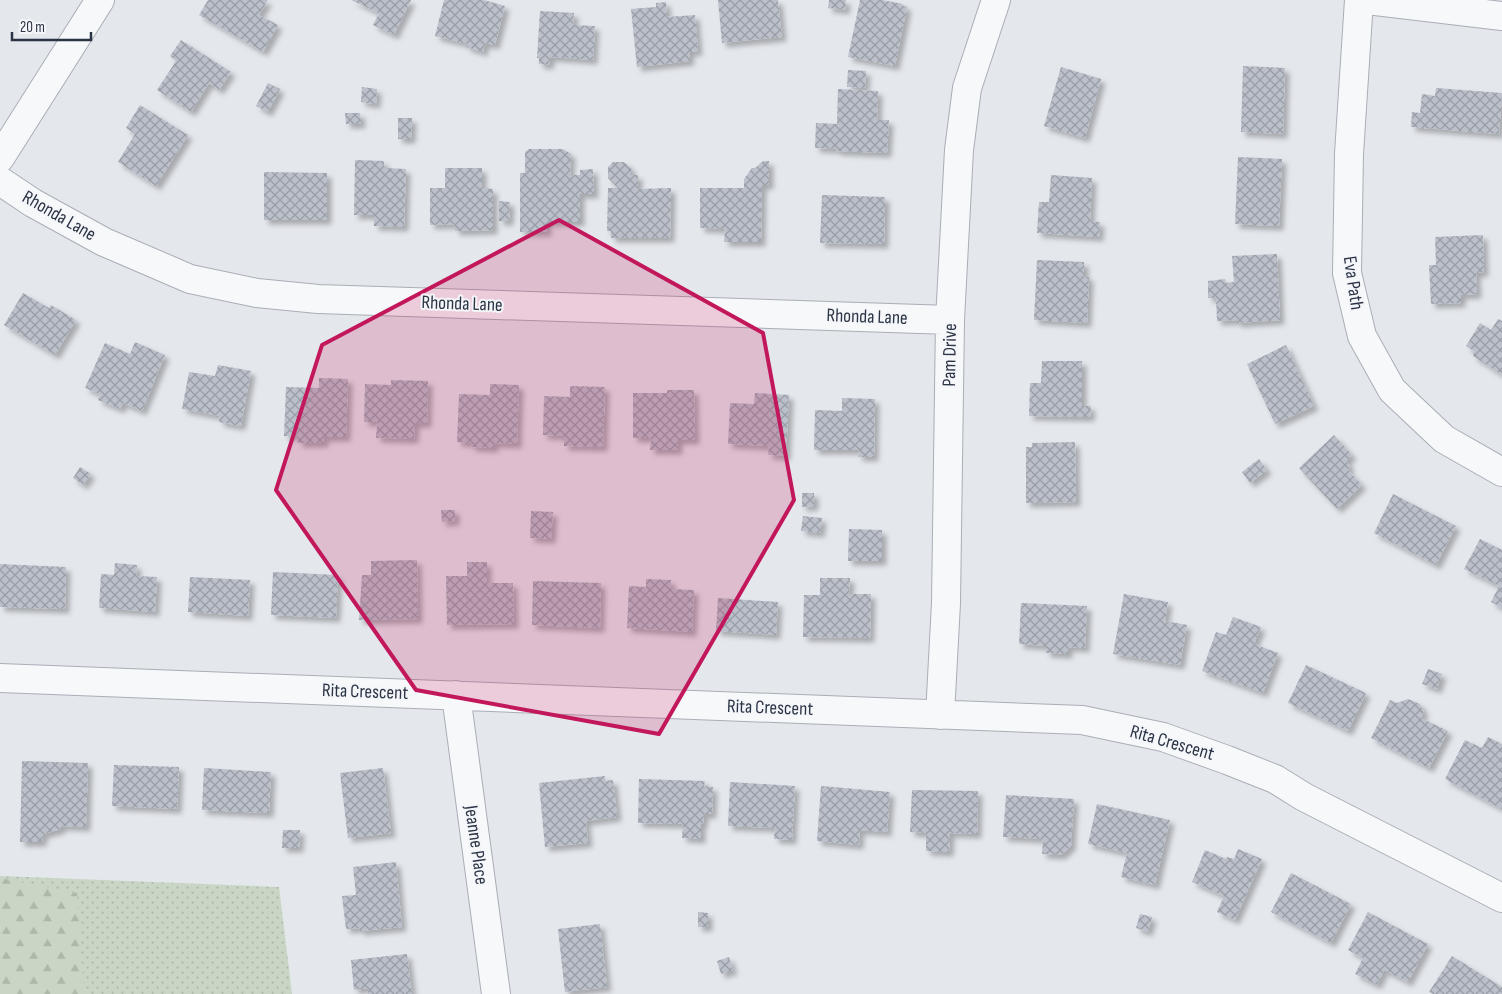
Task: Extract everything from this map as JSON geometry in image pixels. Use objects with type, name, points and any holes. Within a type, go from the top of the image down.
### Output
[{"type":"street","points":[[0,158],[100,0]]},
{"type":"street","name":"Pam Drive","points":[[940,715],[946,603],[950,320],[959,150],[967,88],[996,0]]},
{"type":"street","name":"Eva Path","points":[[1359,0],[1349,154],[1347,273],[1362,336],[1392,390],[1444,439],[1502,472]]},
{"type":"street","points":[[1367,0],[1502,16]]},
{"type":"street","name":"Rhonda Lane","points":[[0,181],[33,203],[104,242],[190,279],[257,293],[328,299],[950,320]]},
{"type":"street","name":"Rita Crescent","points":[[0,678],[1082,720],[1162,737],[1275,779],[1304,797],[1502,898]]},
{"type":"street","name":"Jeanne Place","points":[[456,696],[496,994]]},
{"type":"highlighted area","points":[[559,220],[763,333],[794,500],[659,734],[416,690],[276,490],[322,345]]},
{"type":"green space","points":[[0,876],[279,887],[292,994],[0,994]]},
{"type":"green space","points":[[0,878],[77,893],[84,994],[0,994]]},
{"type":"building","points":[[208,0],[268,0],[259,15],[278,25],[263,52],[199,15]]},
{"type":"building","points":[[351,0],[411,0],[394,35],[373,25],[379,13]]},
{"type":"building","points":[[444,0],[484,0],[505,6],[495,45],[485,43],[483,52],[466,47],[467,44],[435,36]]},
{"type":"building","points":[[718,0],[778,0],[782,37],[722,43]]},
{"type":"building","points":[[829,0],[846,0],[845,10],[828,8]]},
{"type":"building","points":[[860,0],[882,0],[903,4],[907,7],[895,66],[848,57]]},
{"type":"building","points":[[666,2],[667,17],[695,15],[698,51],[689,52],[690,61],[637,67],[631,9],[656,7],[656,3]]},
{"type":"building","points":[[540,11],[574,13],[573,25],[595,26],[593,60],[550,57],[549,65],[539,64],[539,58],[537,58]]},
{"type":"building","points":[[181,40],[231,72],[219,90],[209,83],[191,112],[157,90],[176,61],[170,56]]},
{"type":"building","points":[[1243,66],[1285,68],[1283,134],[1241,132]]},
{"type":"building","points":[[1061,67],[1101,79],[1085,138],[1044,126]]},
{"type":"building","points":[[848,70],[866,71],[865,88],[847,87]]},
{"type":"building","points":[[268,83],[280,89],[268,112],[256,106]]},
{"type":"building","points":[[362,87],[377,89],[376,104],[361,102]]},
{"type":"building","points":[[1436,88],[1502,93],[1499,134],[1411,127],[1412,112],[1420,113],[1422,94],[1435,96]]},
{"type":"building","points":[[838,89],[878,91],[877,120],[889,120],[887,153],[836,151],[836,149],[815,148],[816,123],[837,124]]},
{"type":"building","points":[[140,105],[188,135],[156,186],[118,162],[135,134],[126,128]]},
{"type":"building","points":[[345,113],[360,113],[361,124],[346,124]]},
{"type":"building","points":[[398,118],[412,118],[411,139],[398,139]]},
{"type":"building","points":[[529,149],[563,149],[571,154],[570,175],[580,175],[580,170],[593,169],[594,194],[580,194],[580,222],[547,222],[547,232],[520,232],[520,173],[525,173],[525,152]]},
{"type":"building","points":[[1238,157],[1282,159],[1279,226],[1235,224]]},
{"type":"building","points":[[355,160],[384,161],[384,168],[406,169],[404,227],[374,226],[374,215],[354,215]]},
{"type":"building","points":[[763,161],[769,161],[769,185],[762,185],[761,242],[724,242],[725,229],[700,228],[700,188],[744,188],[744,179],[752,168],[755,168]]},
{"type":"building","points":[[613,162],[624,162],[631,168],[631,175],[638,175],[638,189],[671,188],[670,238],[611,238],[611,231],[607,231],[608,188],[618,188],[608,178],[608,167]]},
{"type":"building","points":[[445,168],[482,168],[482,188],[493,189],[493,230],[455,231],[455,224],[430,225],[430,188],[445,188]]},
{"type":"building","points":[[264,172],[327,173],[327,220],[264,220]]},
{"type":"building","points":[[1051,175],[1092,178],[1090,221],[1100,222],[1099,237],[1037,233],[1039,202],[1049,202]]},
{"type":"building","points":[[822,195],[885,197],[884,244],[820,243]]},
{"type":"building","points":[[499,201],[510,202],[509,221],[499,221]]},
{"type":"building","points":[[1483,235],[1484,272],[1476,273],[1477,294],[1461,295],[1461,303],[1431,304],[1429,265],[1436,265],[1435,237]]},
{"type":"building","points":[[1277,254],[1280,320],[1237,323],[1237,320],[1217,321],[1216,298],[1208,298],[1208,281],[1225,279],[1226,283],[1234,282],[1232,256]]},
{"type":"building","points":[[1037,260],[1084,262],[1084,276],[1089,277],[1087,323],[1034,320]]},
{"type":"building","points":[[23,293],[49,308],[51,305],[76,320],[55,355],[4,325]]},
{"type":"building","points":[[1498,319],[1502,321],[1502,375],[1473,356],[1474,351],[1466,346],[1480,323],[1491,330]]},
{"type":"building","points":[[135,342],[165,355],[142,411],[123,403],[120,409],[98,400],[100,394],[85,388],[105,343],[130,354]]},
{"type":"building","points":[[1286,345],[1314,406],[1275,424],[1247,364]]},
{"type":"building","points":[[1042,361],[1082,361],[1082,406],[1091,406],[1090,417],[1029,416],[1030,383],[1041,383]]},
{"type":"building","points":[[218,365],[251,371],[241,426],[219,422],[220,416],[182,409],[189,372],[215,376]]},
{"type":"building","points":[[319,378],[348,379],[346,437],[324,437],[324,443],[298,443],[298,436],[284,436],[286,387],[319,388]]},
{"type":"building","points":[[391,380],[428,381],[427,423],[415,423],[414,439],[376,438],[377,422],[364,422],[365,384],[391,385]]},
{"type":"building","points":[[490,384],[519,385],[517,444],[494,443],[494,448],[471,447],[471,443],[457,442],[459,394],[490,395]]},
{"type":"building","points":[[570,386],[605,387],[603,447],[564,446],[564,436],[543,435],[544,396],[570,397]]},
{"type":"building","points":[[667,390],[694,390],[695,440],[678,440],[678,450],[650,450],[651,438],[633,438],[633,393],[667,393]]},
{"type":"building","points":[[755,393],[789,395],[786,456],[768,455],[769,446],[728,444],[730,403],[754,404]]},
{"type":"building","points":[[842,398],[875,399],[874,457],[858,457],[859,450],[814,450],[815,410],[842,411]]},
{"type":"building","points":[[1334,435],[1352,455],[1346,461],[1350,466],[1348,470],[1362,485],[1337,509],[1299,468]]},
{"type":"building","points":[[1075,442],[1076,502],[1026,503],[1026,447],[1032,447],[1032,443]]},
{"type":"building","points":[[1259,459],[1267,470],[1250,483],[1242,472]]},
{"type":"building","points":[[80,467],[91,474],[83,485],[73,478]]},
{"type":"building","points":[[802,493],[814,493],[814,506],[802,507]]},
{"type":"building","points":[[1393,494],[1456,526],[1436,565],[1374,533]]},
{"type":"building","points":[[441,510],[455,510],[455,521],[442,522]]},
{"type":"building","points":[[531,511],[553,512],[551,539],[530,538]]},
{"type":"building","points":[[803,516],[822,518],[820,533],[801,531]]},
{"type":"building","points":[[849,529],[882,530],[882,561],[848,561]]},
{"type":"building","points":[[1480,539],[1502,550],[1502,608],[1491,602],[1499,586],[1464,569]]},
{"type":"building","points":[[417,560],[418,619],[359,620],[362,575],[371,575],[371,561]]},
{"type":"building","points":[[467,562],[487,562],[487,583],[513,583],[514,624],[447,625],[446,576],[467,576]]},
{"type":"building","points":[[115,563],[137,565],[136,576],[157,577],[155,612],[99,608],[101,574],[114,575]]},
{"type":"building","points":[[0,564],[66,567],[65,609],[0,607]]},
{"type":"building","points":[[273,572],[338,575],[336,618],[271,615]]},
{"type":"building","points":[[190,577],[250,580],[248,616],[188,612]]},
{"type":"building","points":[[820,578],[850,578],[849,594],[871,594],[870,638],[803,637],[804,595],[820,595]]},
{"type":"building","points":[[646,579],[671,580],[671,589],[694,590],[692,632],[627,628],[629,586],[646,587]]},
{"type":"building","points":[[533,581],[601,583],[600,628],[532,625]]},
{"type":"building","points":[[1124,594],[1168,602],[1165,621],[1187,625],[1180,665],[1113,654]]},
{"type":"building","points":[[718,598],[778,602],[776,635],[716,631]]},
{"type":"building","points":[[1021,603],[1087,606],[1085,648],[1068,647],[1068,654],[1046,653],[1046,646],[1019,644]]},
{"type":"building","points":[[1233,617],[1261,627],[1254,644],[1278,653],[1263,693],[1202,671],[1216,632],[1226,635]]},
{"type":"building","points":[[1306,665],[1366,693],[1348,731],[1288,703]]},
{"type":"building","points":[[1428,669],[1442,674],[1437,689],[1422,684]]},
{"type":"building","points":[[1408,699],[1420,704],[1424,712],[1421,718],[1448,731],[1429,768],[1371,738],[1390,700],[1397,703]]},
{"type":"building","points":[[1488,737],[1502,744],[1502,809],[1445,779],[1465,740],[1482,748]]},
{"type":"building","points":[[22,761],[88,763],[86,827],[61,826],[61,829],[43,834],[42,842],[20,842]]},
{"type":"building","points":[[114,765],[179,767],[177,809],[112,806]]},
{"type":"building","points":[[204,768],[271,772],[269,813],[202,810]]},
{"type":"building","points":[[383,768],[391,833],[348,838],[340,773]]},
{"type":"building","points":[[605,776],[605,781],[613,780],[617,817],[586,821],[588,843],[545,847],[539,783]]},
{"type":"building","points":[[639,779],[705,781],[704,786],[713,787],[712,814],[704,814],[703,824],[701,824],[701,839],[682,838],[683,824],[638,823]]},
{"type":"building","points":[[730,782],[795,786],[792,840],[774,839],[775,828],[728,826]]},
{"type":"building","points":[[821,786],[890,792],[887,832],[860,830],[859,845],[817,841]]},
{"type":"building","points":[[912,790],[978,791],[977,834],[950,833],[949,852],[926,851],[926,833],[910,832]]},
{"type":"building","points":[[1006,795],[1074,799],[1071,846],[1061,855],[1042,854],[1043,839],[1003,837]]},
{"type":"building","points":[[1097,804],[1170,820],[1155,885],[1121,877],[1127,853],[1088,844]]},
{"type":"building","points":[[283,830],[300,830],[299,848],[282,848]]},
{"type":"building","points":[[1238,849],[1262,859],[1235,920],[1217,912],[1224,896],[1192,882],[1205,850],[1226,859],[1227,857],[1234,859]]},
{"type":"building","points":[[396,862],[402,927],[360,931],[360,928],[346,929],[342,896],[356,895],[353,867]]},
{"type":"building","points":[[1291,873],[1351,904],[1331,943],[1271,912]]},
{"type":"building","points":[[698,912],[708,913],[708,927],[698,927]]},
{"type":"building","points":[[1368,912],[1428,944],[1408,982],[1384,970],[1377,985],[1355,974],[1363,958],[1348,950]]},
{"type":"building","points":[[1140,914],[1152,917],[1148,932],[1136,928]]},
{"type":"building","points":[[600,924],[607,987],[565,992],[558,929]]},
{"type":"building","points":[[407,954],[412,994],[368,994],[368,988],[354,990],[351,960]]},
{"type":"building","points":[[1452,956],[1502,987],[1502,994],[1433,994],[1429,992]]},
{"type":"building","points":[[729,957],[733,970],[721,974],[717,961]]}]
